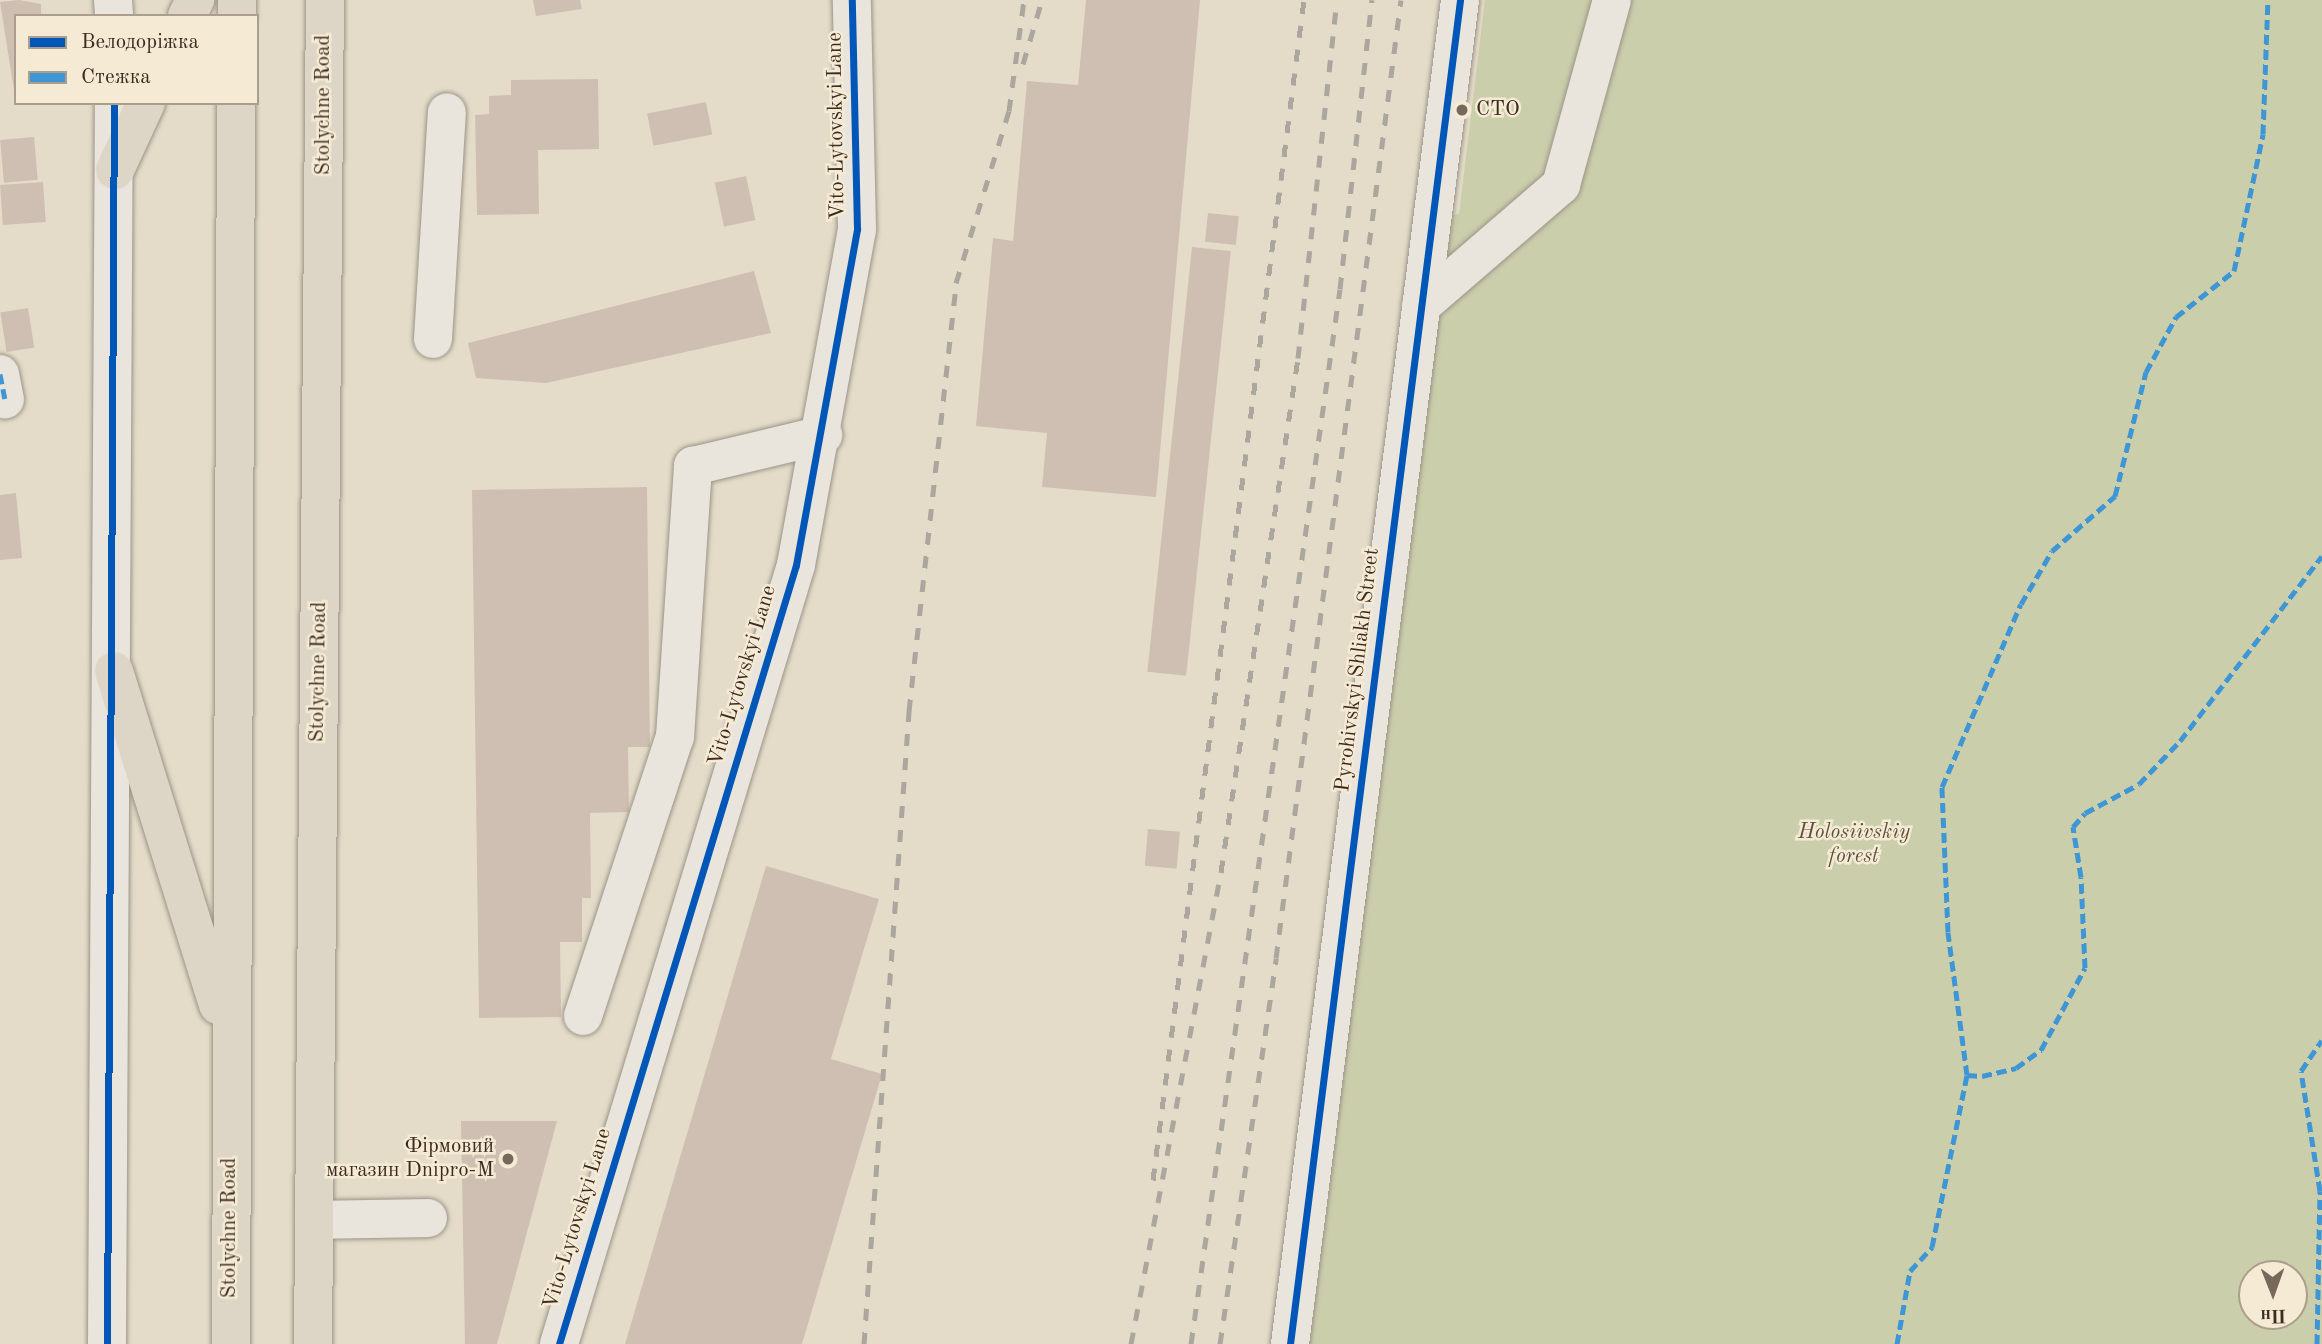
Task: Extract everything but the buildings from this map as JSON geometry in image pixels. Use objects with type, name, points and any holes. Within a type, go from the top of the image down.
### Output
[{"type":"highway","name":"Stolychne Road","points":[[313,1344],[325,0]]},
{"type":"highway","points":[[115,170],[145,105]]},
{"type":"highway","name":"Stolychne Road","points":[[231,1344],[229,1040],[236,105]]},
{"type":"highway","points":[[114,671],[229,1040]]},
{"type":"street","name":"Vito-Lytovskyi Lane","points":[[559,1344],[796,565],[823,435],[857,229],[852,0]]},
{"type":"street","name":"Pyrohivskyi Shliakh Street","points":[[1290,1344],[1460,0]]},
{"type":"street","points":[[1421,306],[1561,185],[1612,0]]},
{"type":"street","points":[[107,1344],[114,671],[114,105]]},
{"type":"street","points":[[433,338],[447,112]]},
{"type":"street","points":[[583,1016],[675,737],[693,466],[823,435]]},
{"type":"street","points":[[314,1220],[428,1218]]},
{"type":"green space","name":"Holosiivskiy forest","points":[[1485,0],[2322,0],[2322,1344],[1309,1344],[1432,218],[1459,214]]},
{"type":"railway","points":[[864,1344],[909,711],[956,283],[1009,111],[1024,0]]},
{"type":"railway","points":[[1023,64],[1042,0]]},
{"type":"railway","points":[[1153,1180],[1304,0]]},
{"type":"railway","points":[[1131,1344],[1221,872],[1298,358],[1337,0]]},
{"type":"railway","points":[[1191,1344],[1340,289],[1372,0]]},
{"type":"railway","points":[[1220,1344],[1276,958],[1401,0]]},
{"type":"marked path","points":[[1897,1344],[1910,1271],[1932,1247],[1967,1075],[1948,932],[1942,787],[2021,604],[2052,551],[2115,496],[2146,372],[2176,317],[2234,271],[2263,134],[2268,0]]},
{"type":"marked path","points":[[0,374],[5,400]]},
{"type":"marked path","points":[[1967,1075],[1982,1076],[2016,1068],[2041,1050],[2085,968],[2081,877],[2073,827],[2085,813],[2139,784],[2180,741],[2322,556]]},
{"type":"marked path","points":[[2317,1344],[2320,1191],[2301,1071],[2322,1040]]},
{"type":"cycle path","points":[[559,1344],[796,565],[857,229],[852,0]]},
{"type":"cycle path","points":[[1290,1344],[1460,0]]},
{"type":"cycle path","points":[[107,1344],[114,105]]},
{"type":"place","name":"СТО","points":[[1462,110]]},
{"type":"place","name":"Фірмовий магазин Dnipro-M","points":[[508,1159]]}]
